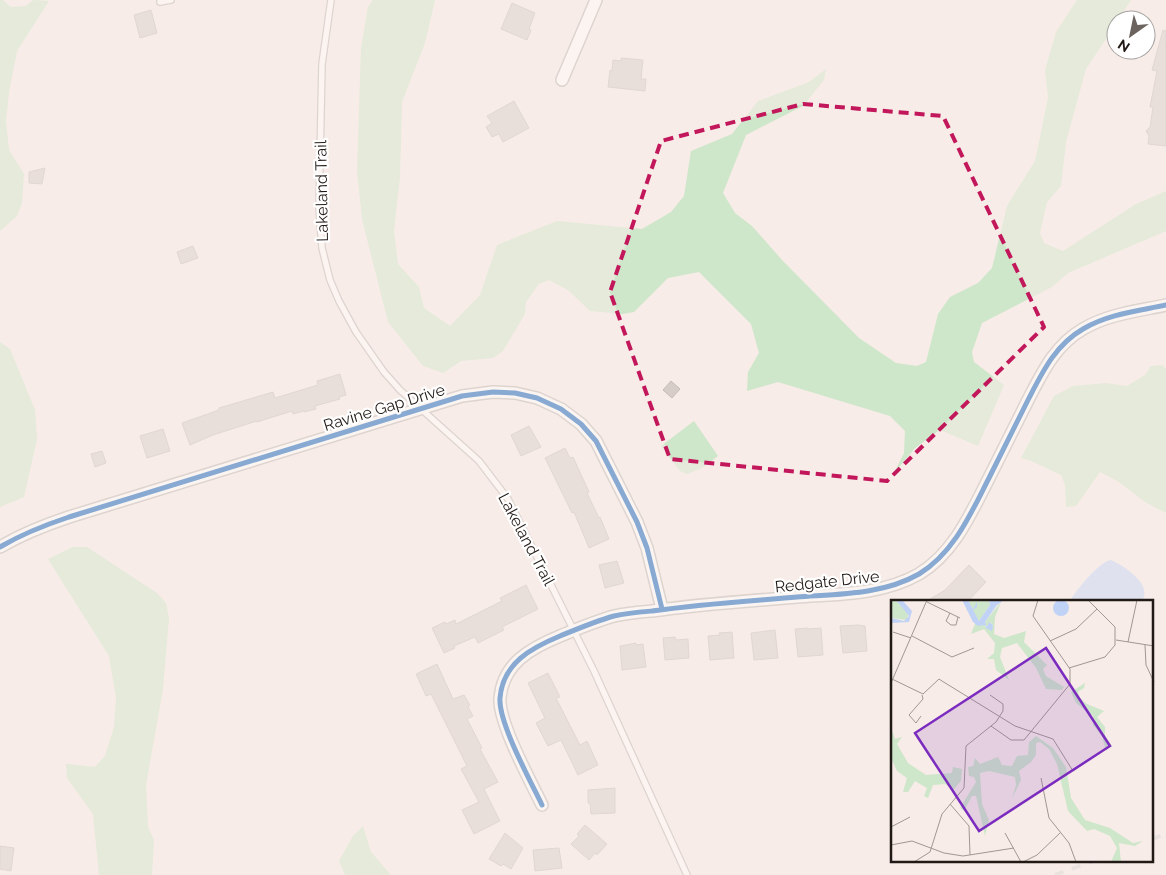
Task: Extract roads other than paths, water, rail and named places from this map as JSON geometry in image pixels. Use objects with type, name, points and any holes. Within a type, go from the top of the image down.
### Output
[{"type":"street","points":[[562,80],[596,0]]},
{"type":"street","name":"Redgate Drive","points":[[542,806],[505,724],[500,699],[507,674],[515,662],[525,653],[574,630],[615,616],[662,609],[870,591],[902,583],[921,573],[938,560],[952,544],[968,520],[1045,368],[1059,348],[1082,329],[1101,320],[1166,305]]},
{"type":"street","name":"Ravine Gap Drive","points":[[0,547],[23,534],[69,517],[462,396],[493,392],[515,393],[537,398],[561,409],[580,424],[596,442],[637,522],[647,548],[662,609]]},
{"type":"lane","points":[[160,2],[171,0]]},
{"type":"lane","name":"Lakeland Trail","points":[[331,0],[322,64],[319,208],[324,263],[339,301],[370,352],[400,390],[479,461],[508,499],[574,630],[687,875]]},
{"type":"water","points":[[1111,560],[1136,576],[1144,588],[1142,600],[1071,600],[1083,583],[1106,562]]},
{"type":"railway","points":[[1154,838],[1166,834]]},
{"type":"railway","points":[[1055,875],[1090,862]]}]
